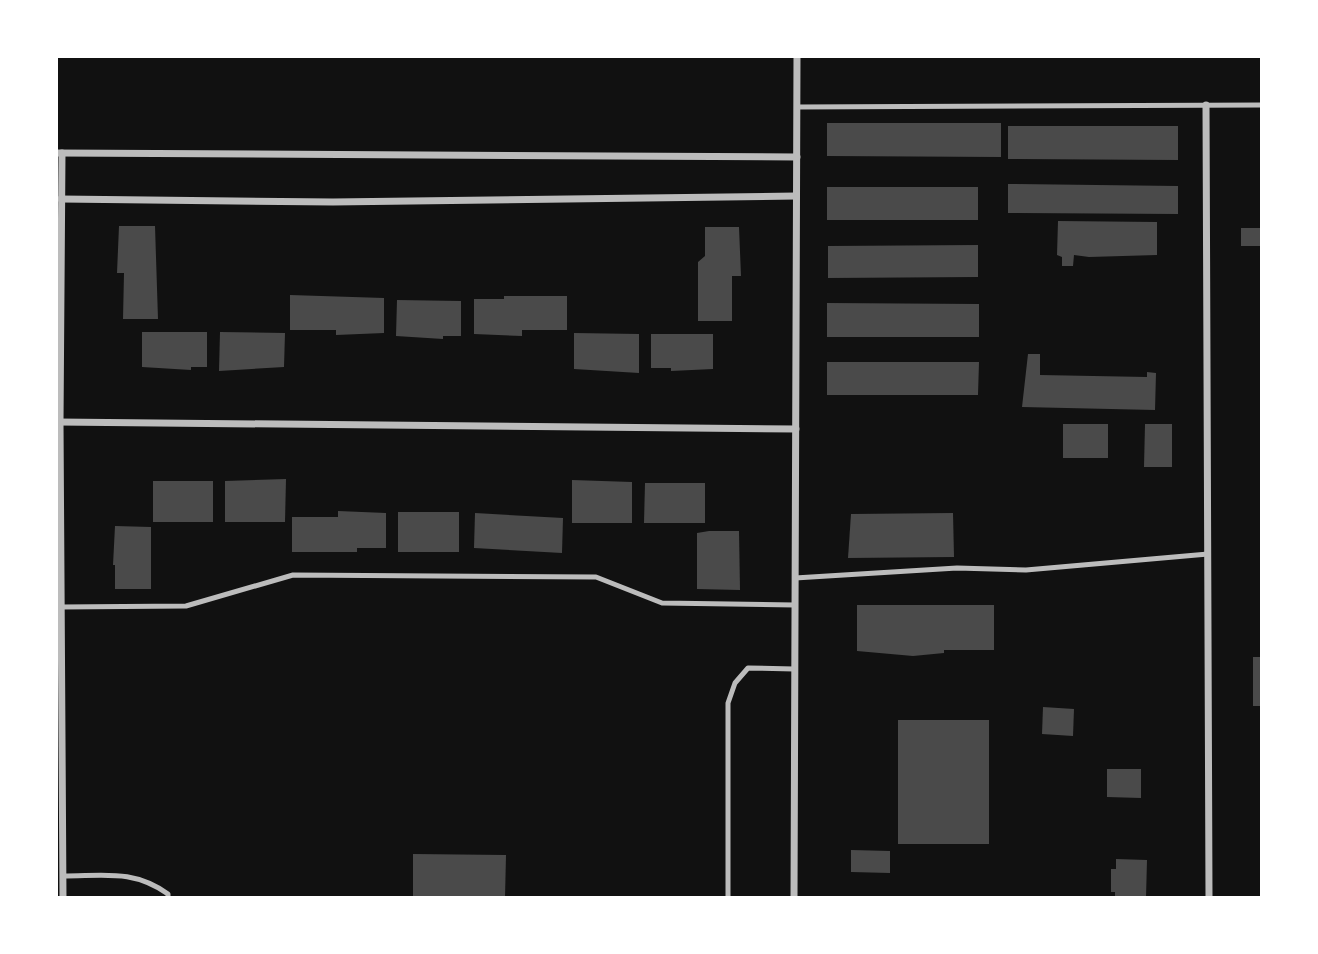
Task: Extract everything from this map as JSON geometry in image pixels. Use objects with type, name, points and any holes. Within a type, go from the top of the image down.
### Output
[{"type":"street","points":[[794,898],[797,56]]},
{"type":"street","points":[[1206,105],[1209,898]]},
{"type":"street","points":[[63,898],[60,804],[59,153],[797,157]]},
{"type":"street","points":[[61,199],[333,202],[796,196]]},
{"type":"street","points":[[58,422],[796,429]]},
{"type":"lane","points":[[797,107],[1262,105]]},
{"type":"lane","points":[[795,578],[957,568],[1026,570],[1208,554]]},
{"type":"lane","points":[[61,607],[186,606],[293,575],[596,577],[662,603],[795,605]]},
{"type":"lane","points":[[728,898],[728,703],[734,683],[748,668],[794,669]]},
{"type":"lane","points":[[63,876],[123,876],[148,880],[168,894],[168,898]]},
{"type":"building","points":[[827,123],[1001,123],[1001,157],[827,156]]},
{"type":"building","points":[[1008,126],[1178,126],[1178,160],[1008,159]]},
{"type":"building","points":[[1008,184],[1178,186],[1178,214],[1008,213]]},
{"type":"building","points":[[827,187],[978,187],[978,220],[827,220]]},
{"type":"building","points":[[1058,221],[1157,222],[1157,255],[1074,255],[1073,266],[1062,266],[1062,257],[1057,255]]},
{"type":"building","points":[[119,226],[155,226],[158,319],[123,319],[124,273],[117,273]]},
{"type":"building","points":[[705,227],[739,227],[741,276],[732,276],[732,321],[698,321],[698,262],[705,256]]},
{"type":"building","points":[[1241,228],[1262,228],[1262,246],[1241,246]]},
{"type":"building","points":[[978,245],[978,277],[828,278],[828,246]]},
{"type":"building","points":[[290,295],[384,298],[384,333],[336,335],[336,330],[290,330]]},
{"type":"building","points":[[504,296],[567,296],[567,330],[522,330],[522,336],[474,334],[474,299],[504,299]]},
{"type":"building","points":[[397,300],[461,301],[461,336],[443,336],[443,339],[396,336]]},
{"type":"building","points":[[827,303],[979,304],[979,337],[827,337]]},
{"type":"building","points":[[142,332],[207,332],[207,367],[191,367],[191,370],[142,367]]},
{"type":"building","points":[[220,332],[285,333],[284,367],[219,371]]},
{"type":"building","points":[[574,333],[639,334],[639,373],[574,369]]},
{"type":"building","points":[[651,334],[713,334],[713,369],[671,371],[671,368],[651,368]]},
{"type":"building","points":[[1028,354],[1040,354],[1040,375],[1147,377],[1147,372],[1156,373],[1155,410],[1022,407]]},
{"type":"building","points":[[827,362],[979,362],[978,395],[827,395]]},
{"type":"building","points":[[1063,424],[1108,424],[1108,458],[1063,458]]},
{"type":"building","points":[[1145,424],[1172,424],[1172,467],[1144,467]]},
{"type":"building","points":[[286,479],[285,522],[225,522],[225,481]]},
{"type":"building","points":[[572,480],[632,482],[632,523],[572,523]]},
{"type":"building","points":[[153,481],[213,481],[213,522],[153,522]]},
{"type":"building","points":[[645,483],[705,483],[705,523],[644,523]]},
{"type":"building","points":[[338,511],[386,513],[386,548],[357,548],[357,552],[292,552],[292,517],[338,517]]},
{"type":"building","points":[[398,512],[459,512],[459,552],[398,552]]},
{"type":"building","points":[[475,513],[563,518],[562,553],[474,548]]},
{"type":"building","points":[[953,513],[954,557],[848,558],[851,514]]},
{"type":"building","points":[[115,526],[151,527],[151,589],[115,589]]},
{"type":"building","points":[[739,531],[740,590],[697,589],[697,533]]},
{"type":"building","points":[[857,605],[994,605],[994,650],[944,650],[944,653],[913,656],[857,651]]},
{"type":"building","points":[[1253,657],[1262,657],[1262,706],[1253,706]]},
{"type":"building","points":[[1043,707],[1074,709],[1073,736],[1042,734]]},
{"type":"building","points":[[898,720],[989,720],[989,844],[898,844]]},
{"type":"building","points":[[1107,769],[1141,769],[1141,798],[1107,797]]},
{"type":"building","points":[[851,850],[890,851],[890,873],[851,872]]},
{"type":"building","points":[[413,854],[506,855],[505,898],[413,898]]},
{"type":"building","points":[[1116,859],[1147,860],[1146,898],[1115,898],[1115,892],[1111,892],[1111,869],[1116,869]]}]
